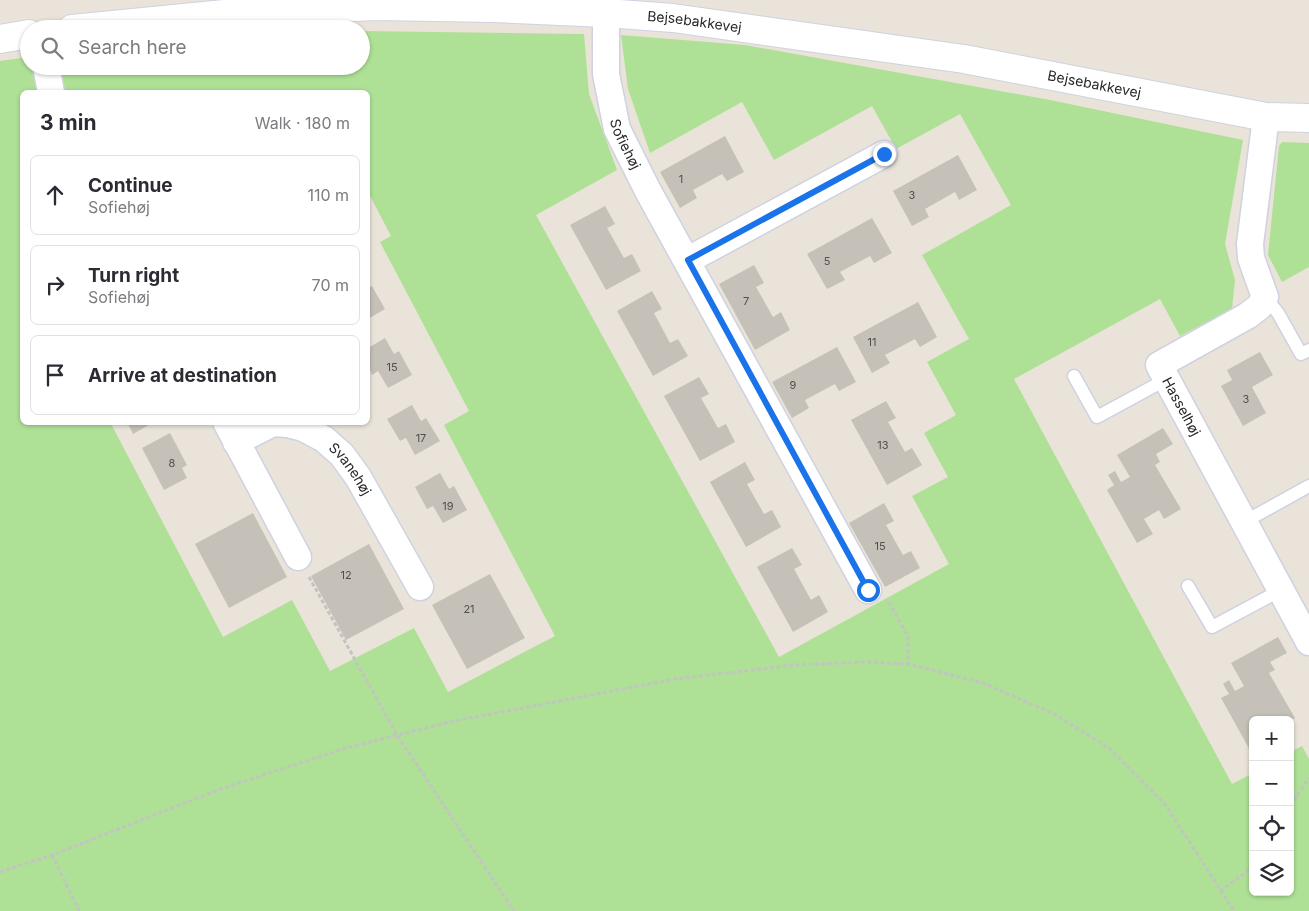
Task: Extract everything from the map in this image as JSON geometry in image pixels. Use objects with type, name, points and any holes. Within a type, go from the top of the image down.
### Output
[{"type":"street","name":"Bejsebakkevej","points":[[163,20],[244,12],[376,6],[493,8],[673,18],[964,58],[1266,117],[1309,118]]},
{"type":"street","name":"Sofiehøj","points":[[606,13],[606,74],[617,129],[648,191],[688,260],[868,590]]},
{"type":"street","points":[[0,39],[20,36]]},
{"type":"street","points":[[48,75],[51,90]]},
{"type":"street","points":[[1265,297],[1251,258],[1250,244],[1266,117]]},
{"type":"street","points":[[688,260],[884,154]]},
{"type":"street","name":"Hasselhøj","points":[[1265,297],[1259,307],[1247,316],[1160,365],[1309,642]]},
{"type":"street","name":"Svanehøj","points":[[264,425],[231,432],[298,557]]},
{"type":"street","name":"Svanehøj","points":[[291,425],[303,428],[324,439],[342,456],[358,477],[420,587]]},
{"type":"lane","points":[[1265,297],[1278,313],[1301,354],[1309,350]]},
{"type":"lane","points":[[1074,376],[1097,417],[1167,378]]},
{"type":"lane","points":[[1244,522],[1309,486]]},
{"type":"lane","points":[[1188,586],[1212,627],[1281,590]]},
{"type":"path","points":[[298,557],[398,735],[514,911]]},
{"type":"path","points":[[868,590],[884,593],[908,637],[908,664]]},
{"type":"path","points":[[0,872],[52,855],[226,787],[346,748],[454,721],[675,679],[794,665],[868,662],[908,664],[983,683],[1054,714],[1109,748],[1165,804],[1234,911]]},
{"type":"path","points":[[1294,800],[1309,778]]},
{"type":"path","points":[[52,855],[79,911]]},
{"type":"path","points":[[1220,890],[1249,869]]},
{"type":"green space","points":[[370,31],[584,34],[589,94],[617,170],[536,215],[779,657],[949,564],[912,496],[948,477],[924,433],[956,415],[927,362],[969,339],[922,255],[1011,205],[960,114],[896,149],[872,106],[774,160],[742,102],[650,153],[628,89],[621,35],[745,45],[1050,100],[1243,140],[1225,244],[1235,280],[1232,309],[1180,336],[1160,299],[1014,379],[1232,784],[1249,775],[1249,896],[1294,896],[1294,750],[1302,746],[1309,759],[1309,911],[0,911],[0,61],[20,58],[20,75],[370,75]]},
{"type":"green space","points":[[1282,142],[1309,143],[1309,267],[1282,282],[1268,255],[1279,146]]},
{"type":"building","points":[[725,136],[744,172],[727,181],[722,174],[693,190],[697,198],[680,208],[660,172]]},
{"type":"building","points":[[958,155],[977,190],[959,200],[955,192],[925,209],[929,217],[912,226],[893,191]]},
{"type":"building","points":[[605,206],[615,224],[607,228],[624,258],[632,254],[641,271],[606,290],[570,225]]},
{"type":"building","points":[[872,218],[892,253],[874,263],[870,256],[840,272],[845,280],[827,289],[807,254]]},
{"type":"building","points":[[754,265],[764,283],[756,287],[773,317],[781,312],[790,330],[755,350],[719,284]]},
{"type":"building","points":[[372,286],[385,309],[370,318],[370,287]]},
{"type":"building","points":[[652,291],[662,309],[654,313],[670,343],[678,339],[688,356],[653,376],[617,311]]},
{"type":"building","points":[[918,302],[937,337],[920,347],[915,339],[885,355],[890,363],[872,373],[853,337]]},
{"type":"building","points":[[385,338],[394,354],[399,351],[412,375],[388,388],[378,371],[372,375],[370,370],[370,347]]},
{"type":"building","points":[[837,347],[856,382],[839,391],[835,384],[805,400],[809,408],[792,418],[772,382]]},
{"type":"building","points":[[1260,352],[1273,375],[1252,387],[1266,413],[1243,426],[1221,386],[1232,380],[1227,370]]},
{"type":"building","points":[[699,377],[709,394],[701,398],[718,428],[726,424],[735,442],[700,461],[664,396]]},
{"type":"building","points":[[886,401],[896,418],[888,422],[905,452],[912,448],[922,465],[887,485],[851,420]]},
{"type":"building","points":[[412,405],[421,421],[426,418],[440,441],[415,455],[406,438],[400,441],[387,419]]},
{"type":"building","points":[[128,425],[149,425],[133,434]]},
{"type":"building","points":[[1163,428],[1173,444],[1156,454],[1160,462],[1155,465],[1181,509],[1164,519],[1159,510],[1144,519],[1153,534],[1137,543],[1107,490],[1114,485],[1108,475],[1115,471],[1121,482],[1130,477],[1117,455]]},
{"type":"building","points":[[170,433],[187,465],[182,468],[187,478],[164,490],[142,448]]},
{"type":"building","points":[[745,462],[755,480],[747,484],[764,514],[772,510],[781,527],[746,547],[710,482]]},
{"type":"building","points":[[440,473],[449,489],[454,486],[467,510],[443,523],[433,506],[427,509],[415,487]]},
{"type":"building","points":[[884,503],[894,521],[886,525],[903,555],[911,551],[920,568],[885,587],[849,523]]},
{"type":"building","points":[[253,513],[287,577],[229,608],[195,544]]},
{"type":"building","points":[[369,544],[404,609],[346,640],[311,576]]},
{"type":"building","points":[[792,548],[802,565],[794,569],[811,600],[819,595],[828,612],[793,632],[757,567]]},
{"type":"building","points":[[490,574],[525,638],[467,669],[432,605]]},
{"type":"building","points":[[1278,637],[1287,653],[1270,662],[1275,670],[1269,673],[1294,716],[1249,716],[1249,748],[1221,698],[1229,694],[1223,684],[1229,680],[1235,691],[1244,686],[1231,663]]},
{"type":"route","points":[[868,590],[688,260],[884,154]]}]
